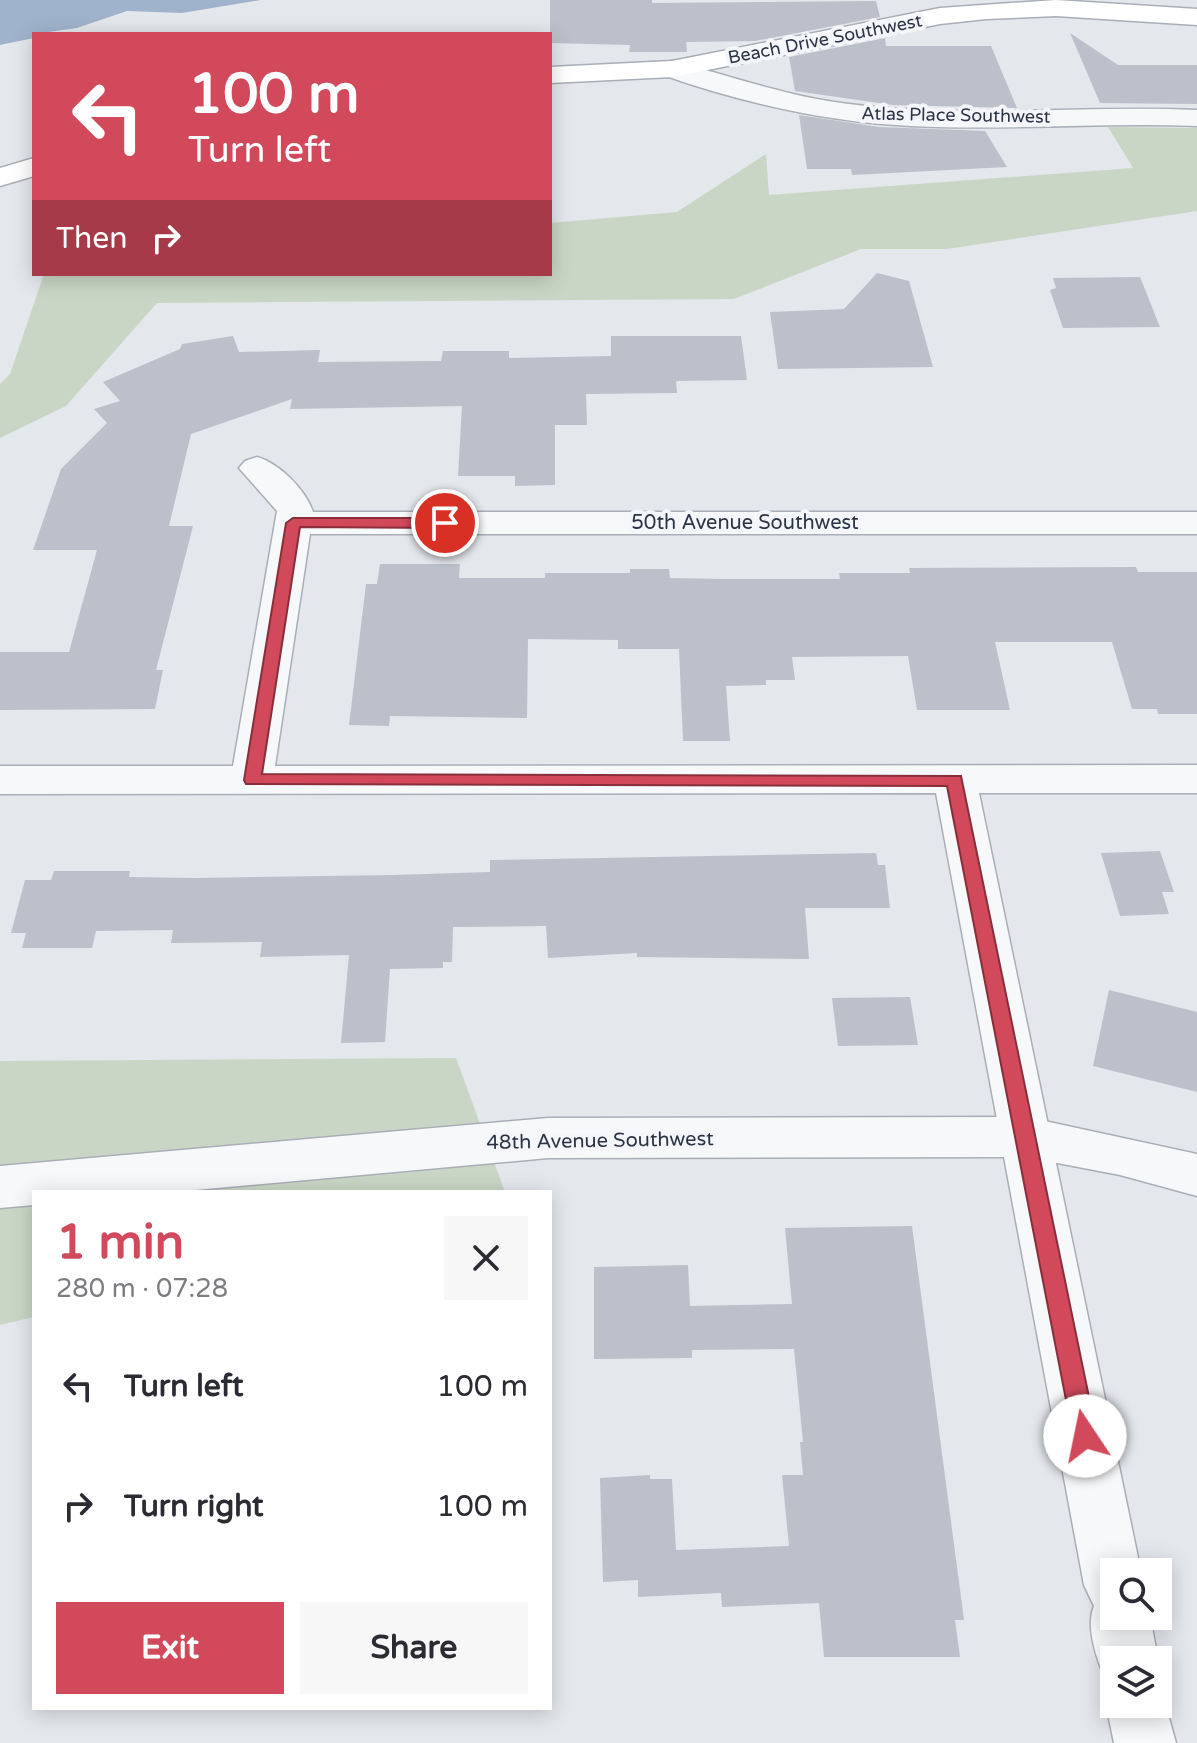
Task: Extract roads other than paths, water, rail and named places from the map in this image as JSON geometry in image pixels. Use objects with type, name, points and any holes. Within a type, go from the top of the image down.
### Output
[{"type":"main road","name":"Beach Drive Southwest","points":[[552,75],[672,69],[940,16],[986,11],[1056,8],[1197,17]]},
{"type":"main road","points":[[0,177],[32,168]]},
{"type":"street","name":"Atlas Place Southwest","points":[[672,69],[757,96],[860,114],[959,119],[1197,118]]},
{"type":"street","points":[[252,780],[295,511],[291,501],[257,468]]},
{"type":"street","name":"50th Avenue Southwest","points":[[293,523],[1197,523]]},
{"type":"street","points":[[0,780],[1197,779]]},
{"type":"street","points":[[955,780],[1109,1558]]},
{"type":"street","name":"48th Avenue Southwest","points":[[0,1187],[548,1138],[1026,1137],[1120,1155],[1197,1175]]},
{"type":"street","points":[[1140,1718],[1145,1743]]},
{"type":"water","points":[[0,0],[261,0],[182,13],[127,11],[77,28],[32,32],[32,38],[0,45]]}]
